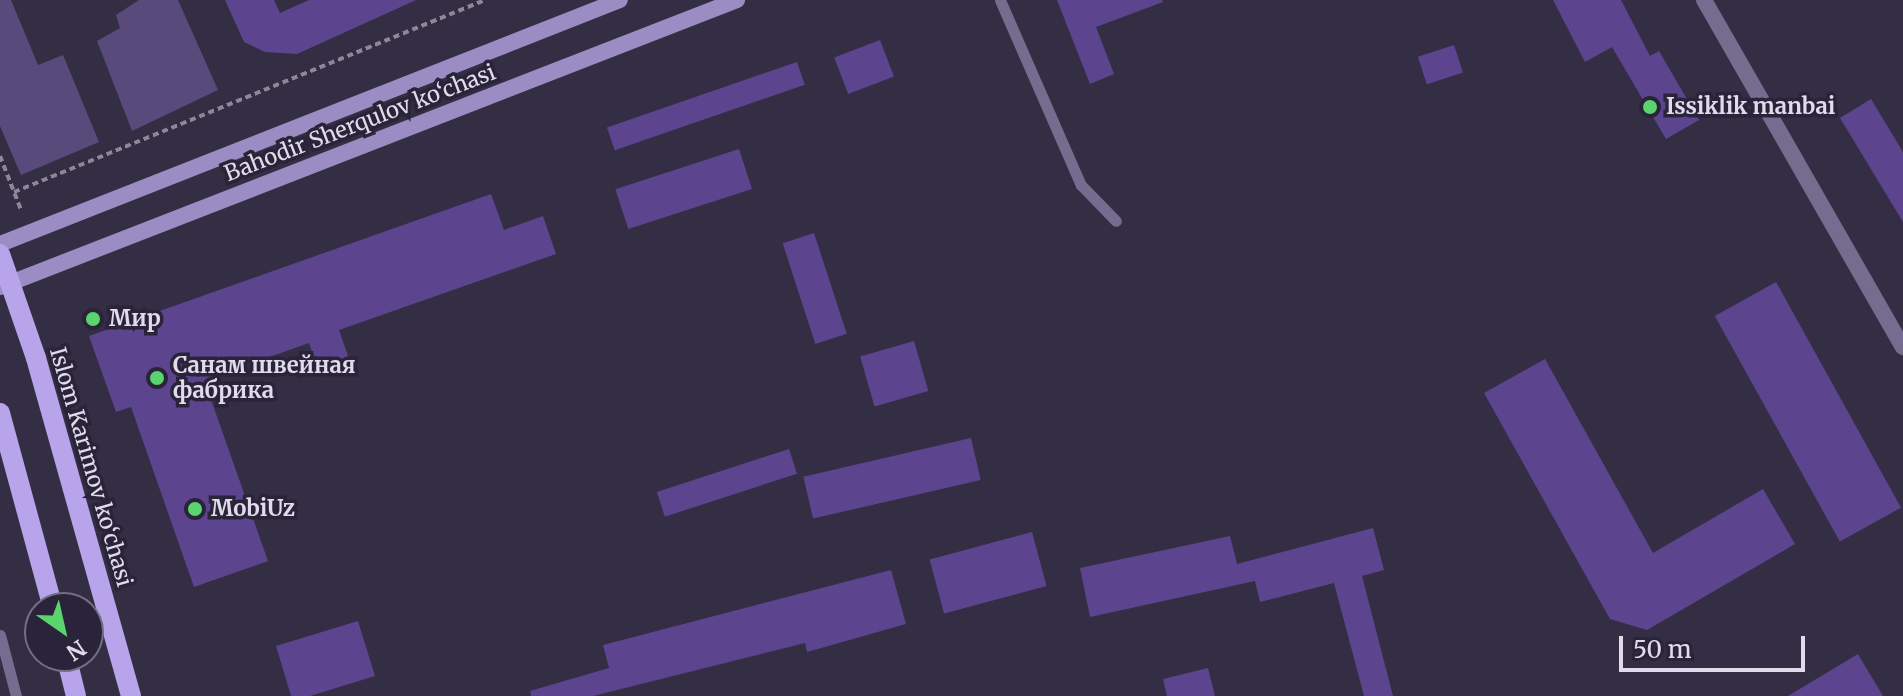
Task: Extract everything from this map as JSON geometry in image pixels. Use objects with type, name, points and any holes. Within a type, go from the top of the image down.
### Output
[{"type":"main road","name":"Bahodir Sherqulov ko‘chasi","points":[[0,244],[620,0]]},
{"type":"main road","name":"Bahodir Sherqulov ko‘chasi","points":[[6,284],[737,0]]},
{"type":"main road","name":"Islom Karimov ko‘chasi","points":[[0,254],[6,284],[131,696]]},
{"type":"main road","points":[[0,413],[49,592]]},
{"type":"main road","points":[[70,672],[76,696]]},
{"type":"street","points":[[1704,0],[1903,347]]},
{"type":"lane","points":[[1000,0],[1081,185],[1116,221]]},
{"type":"lane","points":[[0,635],[16,696]]},
{"type":"path","points":[[14,192],[485,0]]},
{"type":"path","points":[[0,156],[21,210]]},
{"type":"shaded area","points":[[0,0],[11,0],[38,65],[63,55],[99,142],[21,175],[0,126]]},
{"type":"shaded area","points":[[139,0],[178,0],[218,90],[132,131],[97,41],[120,28],[116,15]]},
{"type":"building","points":[[225,0],[274,0],[280,13],[309,0],[416,0],[297,54],[265,52],[244,42]]},
{"type":"building","points":[[1057,0],[1163,2],[1096,27],[1114,74],[1090,84]]},
{"type":"building","points":[[1553,0],[1621,0],[1650,56],[1659,51],[1699,120],[1666,139],[1612,47],[1585,62]]},
{"type":"building","points":[[880,40],[894,76],[848,94],[834,58]]},
{"type":"building","points":[[1454,45],[1463,73],[1427,84],[1418,57]]},
{"type":"building","points":[[797,62],[805,85],[615,150],[607,127]]},
{"type":"building","points":[[1871,99],[1903,152],[1903,222],[1840,118]]},
{"type":"building","points":[[739,149],[752,189],[628,229],[615,189]]},
{"type":"building","name":"Санам швейная фабрика","points":[[491,194],[504,230],[543,216],[556,254],[339,330],[349,359],[318,370],[309,343],[204,380],[268,561],[194,587],[131,407],[116,412],[89,336]]},
{"type":"building","points":[[814,233],[847,334],[815,344],[783,243]]},
{"type":"building","points":[[1776,282],[1901,508],[1840,542],[1715,316]]},
{"type":"building","points":[[914,341],[928,391],[875,406],[860,356]]},
{"type":"building","points":[[1545,359],[1653,553],[1763,489],[1795,544],[1647,630],[1610,619],[1484,393]]},
{"type":"building","points":[[971,438],[981,480],[813,519],[803,477]]},
{"type":"building","points":[[789,449],[797,474],[665,517],[657,492]]},
{"type":"building","points":[[1373,528],[1384,570],[1362,576],[1393,696],[1364,696],[1334,583],[1260,602],[1255,581],[1090,617],[1080,568],[1230,536],[1237,564]]},
{"type":"building","points":[[1032,532],[1046,586],[944,614],[930,559]]},
{"type":"building","points":[[891,570],[906,624],[807,652],[805,643],[593,696],[531,696],[530,691],[609,668],[603,645]]},
{"type":"building","points":[[358,621],[375,676],[310,696],[291,696],[276,646]]},
{"type":"building","points":[[1858,654],[1883,696],[1788,696]]},
{"type":"building","points":[[1208,668],[1215,696],[1167,696],[1163,679]]},
{"type":"place","name":"Issiklik manbai","points":[[1650,107]]},
{"type":"place","name":"Мир","points":[[93,319]]},
{"type":"place","name":"Санам швейная фабрика","points":[[157,378]]},
{"type":"place","name":"MobiUz","points":[[195,509]]}]
